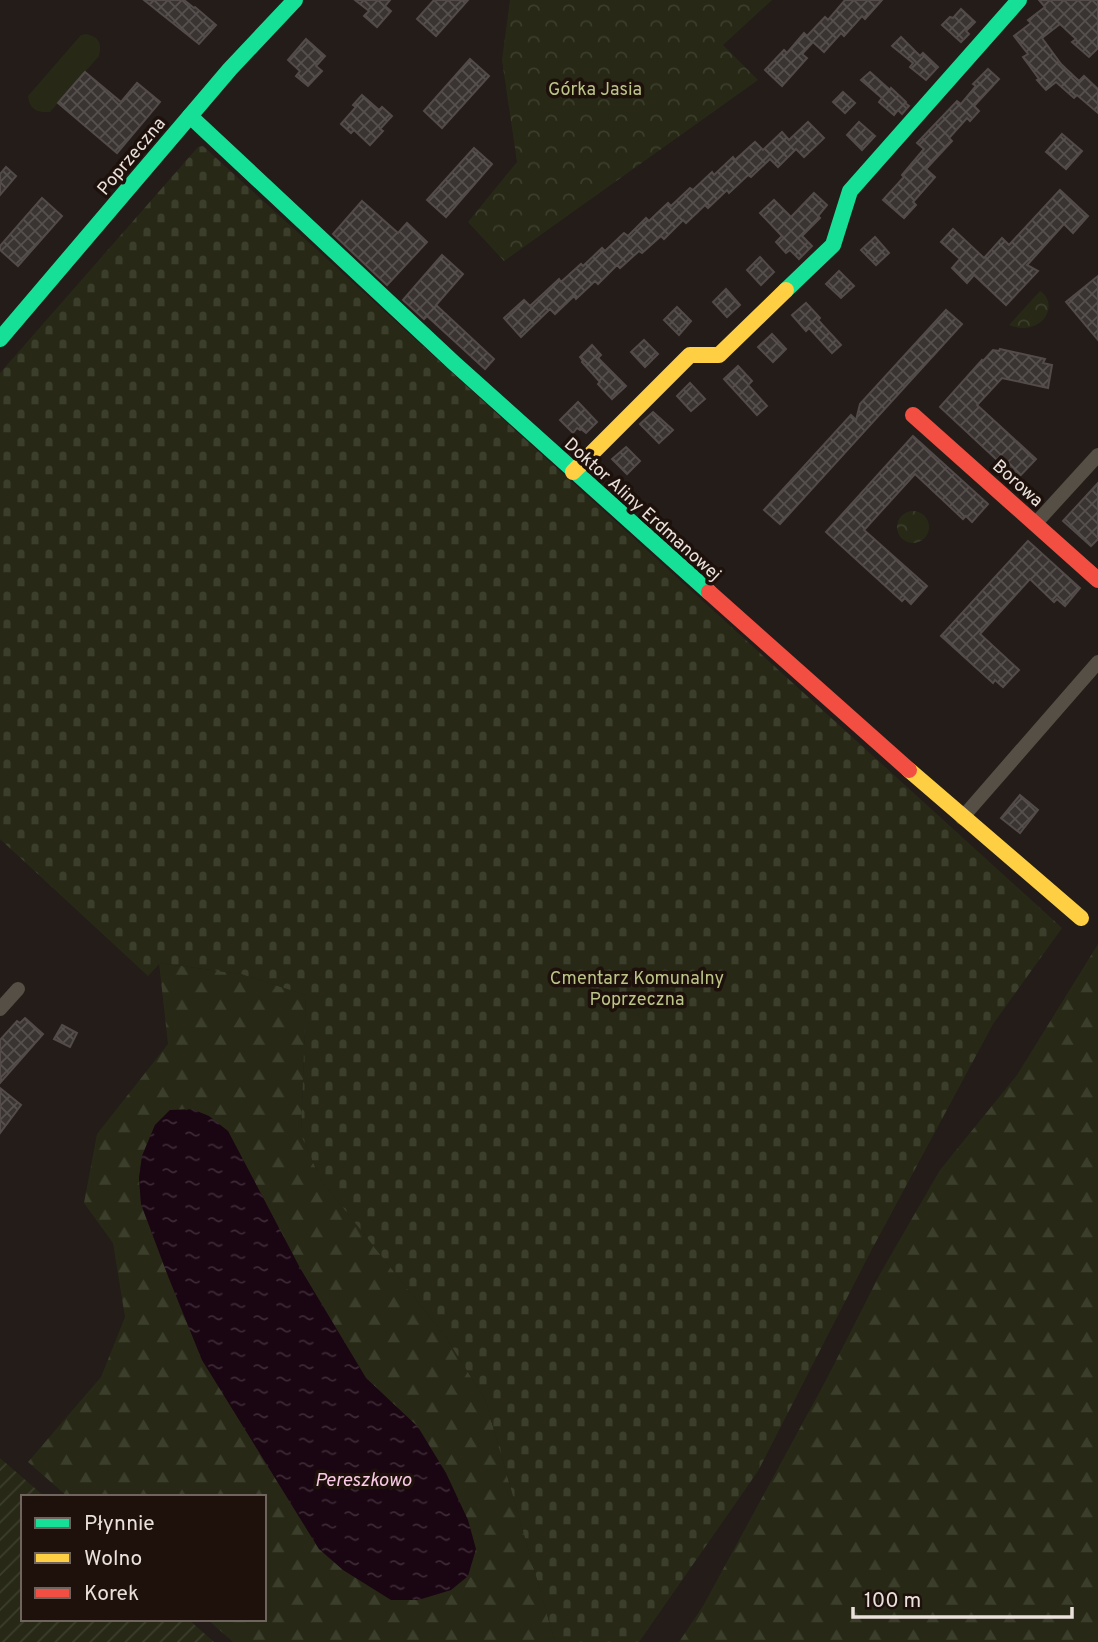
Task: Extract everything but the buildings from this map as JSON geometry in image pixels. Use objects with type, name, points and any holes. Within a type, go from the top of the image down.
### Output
[{"type":"street","name":"Poprzeczna","points":[[0,339],[247,50],[295,0]]},
{"type":"street","points":[[573,472],[690,355],[719,355],[834,245],[850,191],[1019,0]]},
{"type":"street","name":"Doktor Aliny Erdmanowej","points":[[190,116],[388,304],[573,472],[962,818],[1081,918]]},
{"type":"street","name":"Borowa","points":[[913,415],[1098,580]]},
{"type":"street","points":[[1035,524],[1098,455]]},
{"type":"street","points":[[962,818],[1098,662]]},
{"type":"street","points":[[0,1009],[18,989]]},
{"type":"green space","name":"Górka Jasia","points":[[510,0],[772,0],[723,45],[758,80],[504,261],[468,222],[517,162],[502,60]]},
{"type":"green space","points":[[86,34],[98,41],[99,56],[50,112],[34,109],[28,96],[81,35]]},
{"type":"green space","name":"Cmentarz Komunalny Poprzeczna","points":[[203,146],[1062,928],[993,1024],[871,1251],[758,1471],[639,1642],[555,1642],[485,1399],[445,1336],[321,1180],[301,1135],[306,995],[241,974],[160,963],[148,976],[0,839],[0,373],[198,147]]},
{"type":"green space","points":[[1040,291],[1049,304],[1044,318],[1030,327],[1009,325]]},
{"type":"green space","points":[[913,511],[924,516],[929,527],[924,538],[913,543],[902,538],[897,527],[902,516]]},
{"type":"green space","points":[[1098,944],[1098,1642],[679,1642],[703,1606],[825,1382],[880,1274],[940,1170],[1017,1075]]},
{"type":"green space","points":[[159,963],[241,974],[306,995],[301,1135],[321,1180],[445,1336],[485,1399],[555,1642],[233,1642],[209,1621],[266,1621],[266,1495],[66,1495],[28,1462],[101,1377],[125,1317],[113,1243],[84,1203],[97,1134],[168,1044]],"holes":[[[170,1110],[228,1131],[300,1268],[366,1378],[418,1427],[468,1576],[451,1590],[418,1600],[319,1549],[202,1360],[141,1204],[139,1178],[142,1156],[155,1125]]]},
{"type":"green space","points":[[0,1458],[43,1495],[21,1495],[21,1621],[190,1621],[214,1642],[0,1642]]},
{"type":"water","name":"Pereszkowo","points":[[192,1109],[209,1116],[228,1131],[300,1268],[366,1378],[418,1427],[446,1473],[468,1520],[476,1549],[468,1576],[451,1590],[418,1600],[391,1600],[343,1570],[319,1549],[202,1360],[141,1204],[139,1178],[142,1156],[155,1125],[170,1110]]},
{"type":"traffic: fast","points":[[0,339],[230,69],[295,0]]},
{"type":"traffic: fast","points":[[786,290],[833,245],[850,191],[1019,0]]},
{"type":"traffic: fast","points":[[190,116],[454,363],[709,592]]},
{"type":"traffic: slow","points":[[573,472],[690,355],[719,355],[786,290]]},
{"type":"traffic: slow","points":[[909,770],[1081,918]]},
{"type":"traffic: jam","points":[[913,415],[1098,580]]},
{"type":"traffic: jam","points":[[709,592],[909,770]]}]
